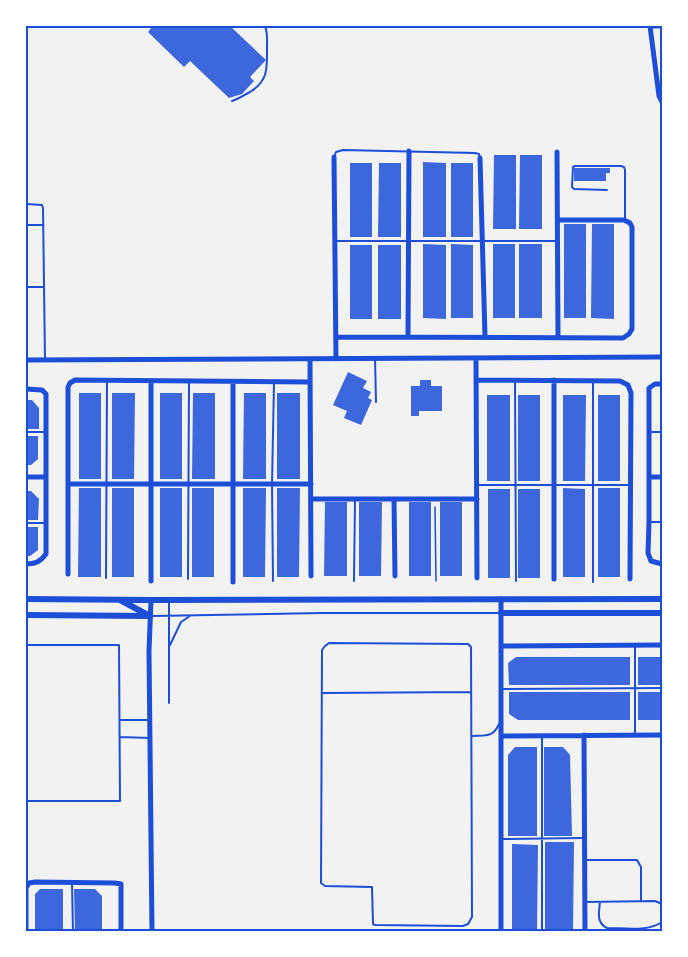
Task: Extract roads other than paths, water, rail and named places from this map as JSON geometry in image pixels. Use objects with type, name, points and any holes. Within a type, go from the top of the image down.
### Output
[{"type":"street","points":[[659,26],[650,26],[659,96],[663,102]]},
{"type":"street","points":[[408,337],[409,152]]},
{"type":"street","points":[[557,152],[558,338]]},
{"type":"street","points":[[334,157],[336,358]]},
{"type":"street","points":[[480,158],[485,337]]},
{"type":"street","points":[[336,336],[623,338],[630,334],[632,329],[632,227],[630,223],[624,220],[558,220]]},
{"type":"street","points":[[26,360],[663,357]]},
{"type":"street","points":[[476,358],[477,578]]},
{"type":"street","points":[[310,359],[311,576]]},
{"type":"street","points":[[68,574],[68,387],[70,383],[75,380],[310,382]]},
{"type":"street","points":[[476,380],[620,381],[628,385],[631,393],[630,579]]},
{"type":"street","points":[[151,381],[151,581]]},
{"type":"street","points":[[554,381],[554,579]]},
{"type":"street","points":[[233,382],[233,582]]},
{"type":"street","points":[[663,384],[649,388],[648,553],[651,561],[663,564]]},
{"type":"street","points":[[26,389],[42,390],[46,394],[46,554],[42,560],[34,564],[26,564]]},
{"type":"street","points":[[26,477],[46,477]]},
{"type":"street","points":[[649,477],[663,477]]},
{"type":"street","points":[[68,484],[311,484]]},
{"type":"street","points":[[311,499],[477,499]]},
{"type":"street","points":[[394,499],[395,576]]},
{"type":"street","points":[[26,599],[663,599]]},
{"type":"street","points":[[117,599],[150,616]]},
{"type":"street","points":[[501,599],[501,932]]},
{"type":"street","points":[[151,600],[152,932]]},
{"type":"street","points":[[501,613],[663,614]]},
{"type":"street","points":[[26,615],[150,616]]},
{"type":"street","points":[[501,646],[663,645]]},
{"type":"street","points":[[585,735],[585,932]]},
{"type":"street","points":[[501,736],[663,735]]},
{"type":"street","points":[[26,932],[26,888],[29,883],[35,882],[121,884],[122,932]]},
{"type":"lane","points":[[232,100],[238,99],[263,81],[267,66],[265,26]]},
{"type":"lane","points":[[334,157],[336,152],[343,150],[475,153],[479,154],[480,158]]},
{"type":"lane","points":[[607,190],[574,189],[572,187],[573,167],[621,165],[624,167],[624,220]]},
{"type":"lane","points":[[26,204],[42,205],[45,360]]},
{"type":"lane","points":[[26,225],[43,225]]},
{"type":"lane","points":[[335,241],[558,241]]},
{"type":"lane","points":[[26,287],[45,287]]},
{"type":"lane","points":[[375,358],[376,402]]},
{"type":"lane","points":[[514,380],[516,581]]},
{"type":"lane","points":[[106,578],[107,381]]},
{"type":"lane","points":[[188,579],[189,381]]},
{"type":"lane","points":[[593,381],[593,582]]},
{"type":"lane","points":[[273,581],[274,382]]},
{"type":"lane","points":[[26,432],[46,432]]},
{"type":"lane","points":[[649,432],[663,432]]},
{"type":"lane","points":[[477,485],[631,485]]},
{"type":"lane","points":[[354,581],[355,499]]},
{"type":"lane","points":[[649,522],[663,522]]},
{"type":"lane","points":[[26,523],[46,523]]},
{"type":"lane","points":[[169,600],[169,703]]},
{"type":"lane","points":[[150,616],[501,613]]},
{"type":"lane","points":[[169,646],[181,622],[193,614]]},
{"type":"lane","points":[[329,643],[468,644],[471,647],[471,920],[468,924],[463,926],[375,925],[373,924],[372,887],[328,886],[321,883],[322,693],[322,650],[329,643]]},
{"type":"lane","points":[[26,645],[119,645],[120,720],[120,801],[26,801]]},
{"type":"lane","points":[[635,645],[635,735]]},
{"type":"lane","points":[[501,689],[663,688]]},
{"type":"lane","points":[[322,693],[471,692]]},
{"type":"lane","points":[[472,736],[493,734],[498,726],[501,713]]},
{"type":"lane","points":[[120,720],[150,720]]},
{"type":"lane","points":[[542,736],[542,932]]},
{"type":"lane","points":[[120,737],[150,738]]},
{"type":"lane","points":[[501,839],[585,838]]},
{"type":"lane","points":[[585,860],[637,860],[641,867],[641,901]]},
{"type":"lane","points":[[72,882],[73,932]]},
{"type":"lane","points":[[585,902],[655,901],[663,906]]},
{"type":"lane","points":[[600,902],[599,921],[607,928],[650,927],[663,922]]},
{"type":"lane","points":[[390,926],[390,932]]}]
